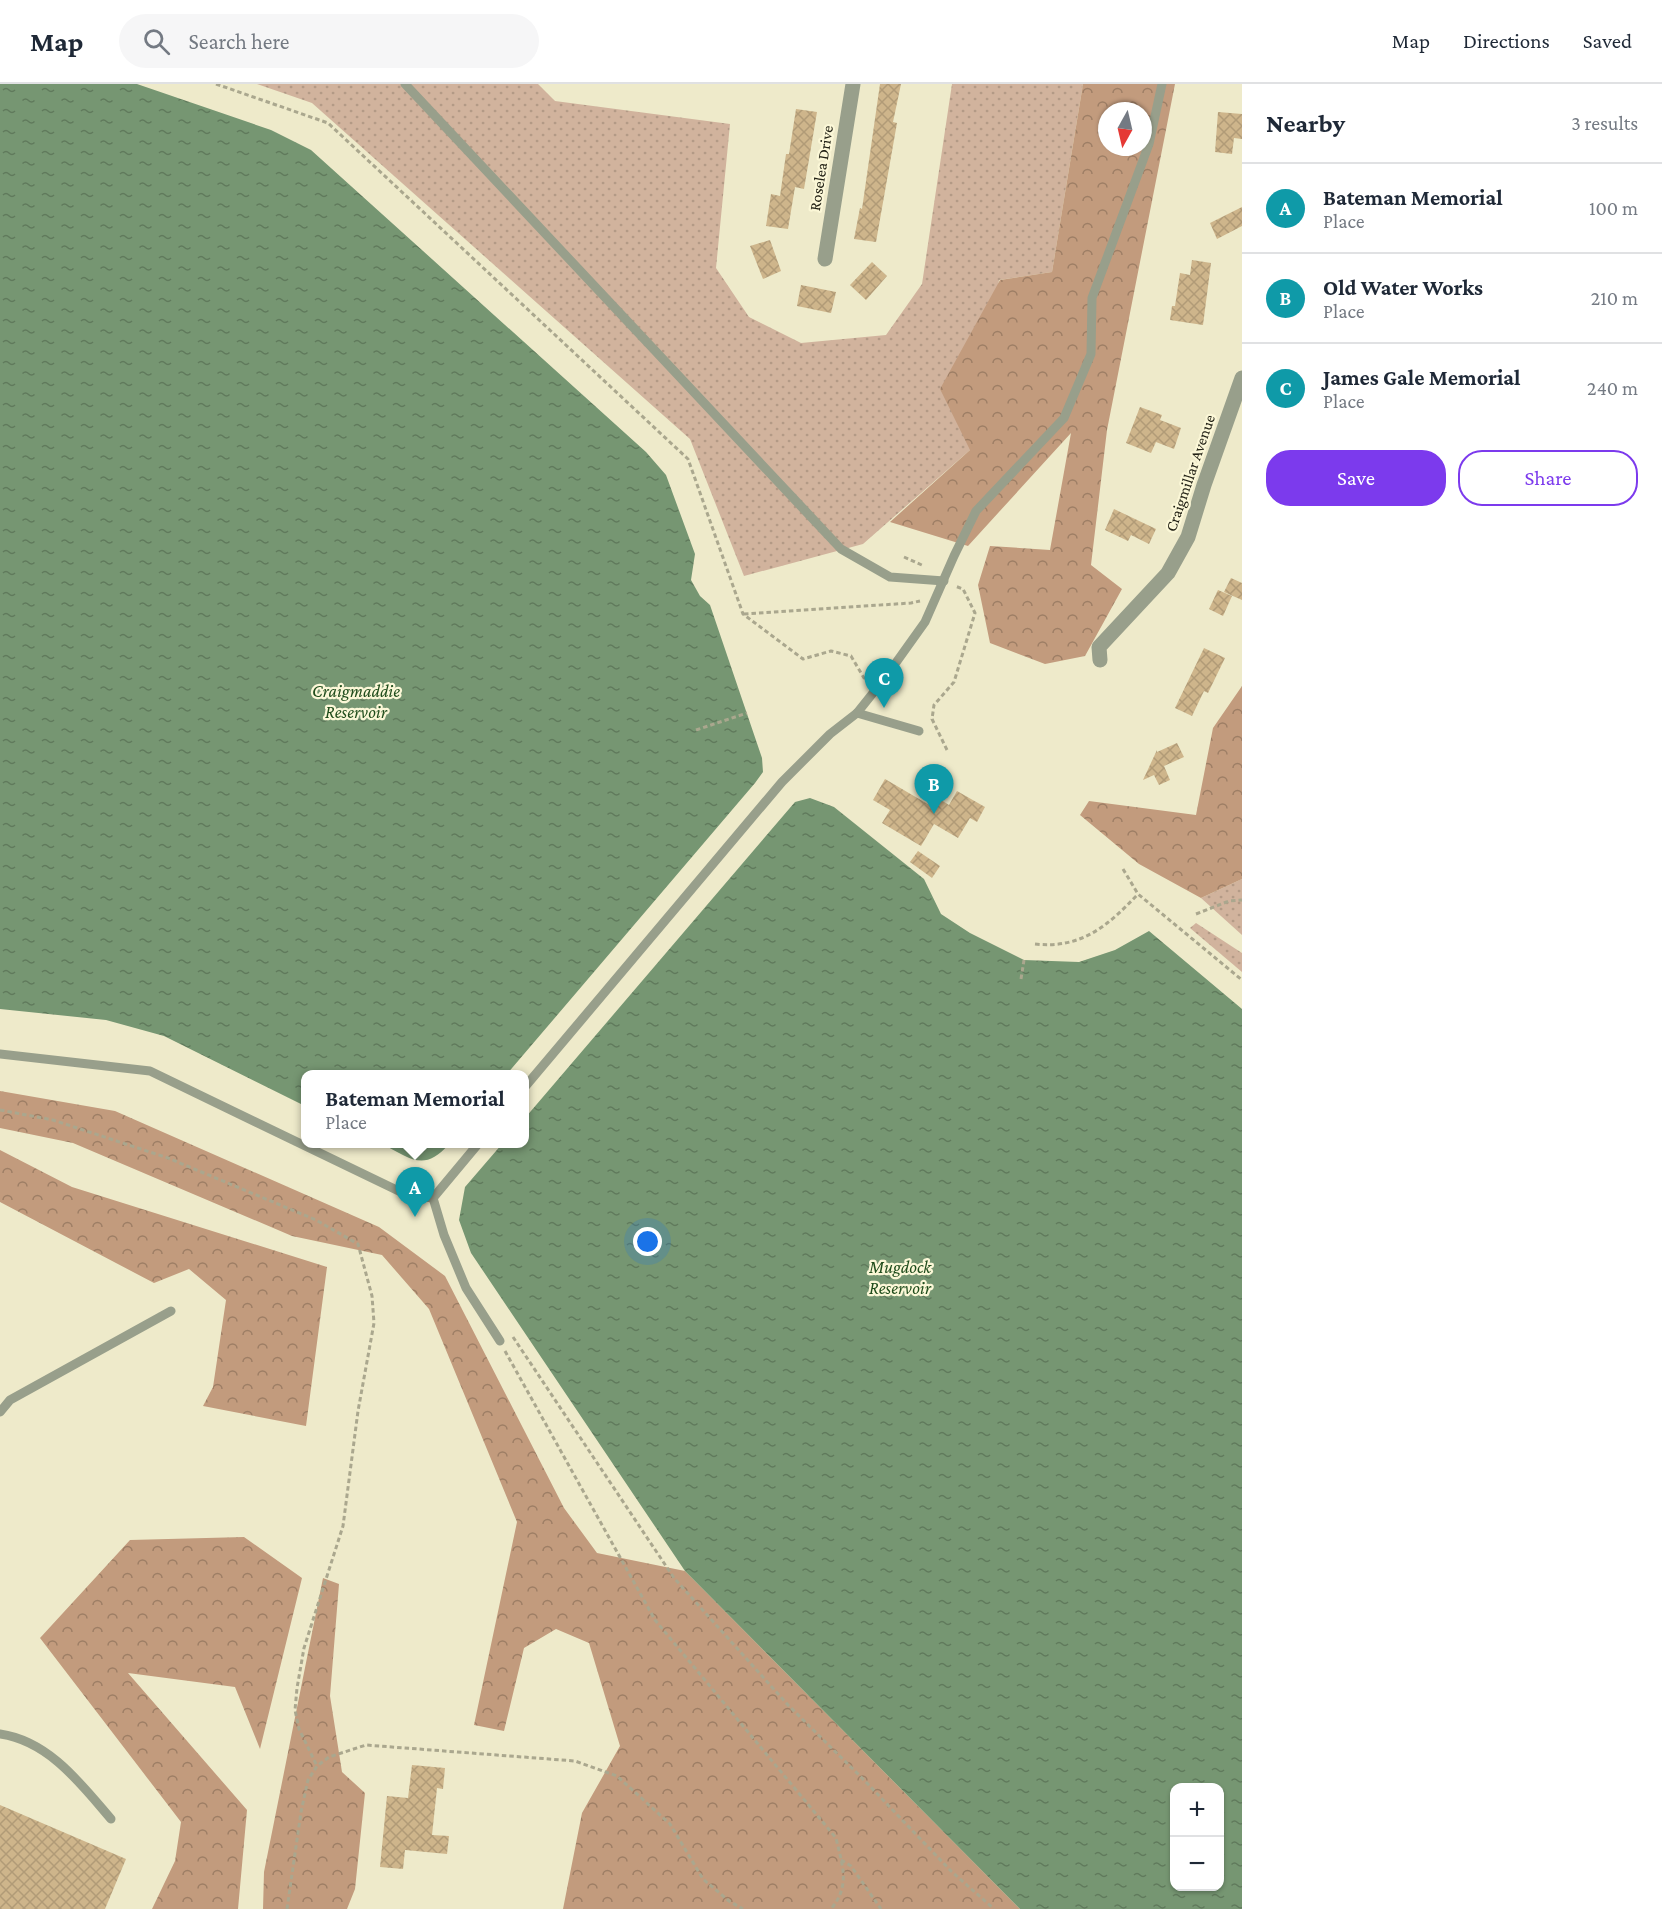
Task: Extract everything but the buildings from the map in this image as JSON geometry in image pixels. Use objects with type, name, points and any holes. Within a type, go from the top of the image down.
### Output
[{"type":"street","name":"Roselea Drive","points":[[825,258],[853,84]]},
{"type":"street","name":"Craigmillar Avenue","points":[[1100,660],[1099,647],[1168,573],[1188,537],[1242,378]]},
{"type":"lane","points":[[405,84],[841,549],[890,577],[944,581]]},
{"type":"lane","points":[[529,1083],[782,782],[830,734],[857,713],[925,622],[976,512],[1064,418],[1091,354],[1092,298],[1149,144],[1162,84]]},
{"type":"lane","points":[[857,713],[919,731]]},
{"type":"lane","points":[[0,1054],[150,1071],[301,1144]]},
{"type":"lane","points":[[310,1148],[407,1195],[433,1198]]},
{"type":"lane","points":[[433,1198],[474,1148]]},
{"type":"lane","points":[[433,1198],[444,1235],[466,1288],[500,1341]]},
{"type":"lane","points":[[0,1412],[10,1400],[171,1311]]},
{"type":"lane","points":[[0,1734],[18,1736],[64,1765],[111,1819]]},
{"type":"path","points":[[216,84],[328,123],[688,459],[742,614],[803,659],[831,651],[850,656],[864,678],[885,678]]},
{"type":"path","points":[[904,557],[920,563],[944,581],[963,589],[975,612],[954,682],[934,705],[932,719],[946,750]]},
{"type":"path","points":[[742,614],[911,603],[936,597]]},
{"type":"path","points":[[696,730],[747,713]]},
{"type":"path","points":[[1124,869],[1138,894],[1242,980]]},
{"type":"path","points":[[1035,944],[1053,946],[1077,940],[1095,932],[1118,915],[1138,894]]},
{"type":"path","points":[[1196,914],[1229,900],[1242,900]]},
{"type":"path","points":[[1022,979],[1024,960]]},
{"type":"path","points":[[0,1110],[53,1120],[168,1158],[316,1220],[358,1244],[372,1296],[374,1323],[358,1411],[343,1527],[304,1648],[295,1710],[299,1729],[316,1766]]},
{"type":"path","points":[[510,1333],[674,1578],[788,1705],[951,1871],[994,1909]]},
{"type":"path","points":[[500,1341],[655,1620],[836,1838],[845,1880],[837,1901],[831,1909]]},
{"type":"path","points":[[287,1909],[308,1780],[316,1766],[329,1757],[366,1745],[575,1761],[617,1776],[670,1824],[703,1879],[729,1901],[743,1909]]},
{"type":"path","points":[[841,1860],[851,1866],[881,1909]]},
{"type":"shaded area","points":[[257,84],[538,84],[555,101],[730,124],[716,268],[749,317],[801,343],[886,335],[922,284],[952,84],[1083,84],[1052,272],[999,280],[970,450],[863,544],[744,576],[690,439],[312,103]]},
{"type":"shaded area","points":[[1242,879],[1242,935],[1201,898]]},
{"type":"shaded area","points":[[1196,923],[1242,953],[1242,972],[1190,928]]},
{"type":"green space","points":[[1083,84],[1175,84],[1107,430],[1091,565],[1122,589],[1085,656],[1045,664],[990,643],[978,585],[990,546],[1050,550],[1071,433],[968,546],[890,522],[970,450],[940,389],[1000,280],[1052,272]]},
{"type":"green space","points":[[1242,686],[1242,879],[1201,898],[1139,864],[1080,815],[1089,801],[1196,815],[1213,728]]},
{"type":"green space","points":[[0,1091],[115,1111],[379,1227],[445,1276],[564,1508],[597,1553],[685,1571],[1020,1909],[563,1909],[582,1813],[620,1746],[589,1643],[556,1629],[524,1648],[504,1731],[474,1725],[517,1522],[429,1309],[382,1255],[292,1236],[73,1143],[0,1128]]},
{"type":"green space","points":[[0,1150],[72,1187],[327,1267],[306,1426],[203,1406],[213,1387],[226,1300],[189,1269],[154,1283],[0,1202]]},
{"type":"green space","points":[[244,1537],[302,1578],[260,1749],[235,1687],[128,1673],[247,1810],[238,1909],[152,1909],[175,1861],[181,1822],[40,1638],[130,1540]]},
{"type":"green space","points":[[323,1578],[339,1584],[330,1696],[342,1772],[365,1793],[355,1889],[347,1909],[263,1909],[264,1872]]},
{"type":"water","name":"Craigmaddie Reservoir","points":[[0,84],[137,84],[271,130],[311,150],[646,452],[666,475],[695,554],[691,580],[700,596],[710,605],[762,758],[763,772],[510,1070],[301,1070],[301,1104],[164,1036],[106,1020],[0,1009]]},
{"type":"water","name":"Mugdock Reservoir","points":[[810,798],[834,807],[924,879],[941,914],[970,933],[1024,960],[1079,962],[1115,950],[1149,931],[1242,1009],[1242,1909],[1020,1909],[685,1571],[471,1253],[459,1220],[465,1187],[499,1148],[529,1148],[529,1113],[795,802]]},
{"type":"water","points":[[390,1148],[445,1148],[432,1158],[417,1160]]},
{"type":"place","name":"James Gale Memorial","points":[[884,708]]},
{"type":"place","name":"Old Water Works","points":[[934,814]]},
{"type":"place","name":"Bateman Memorial","points":[[415,1217]]}]
